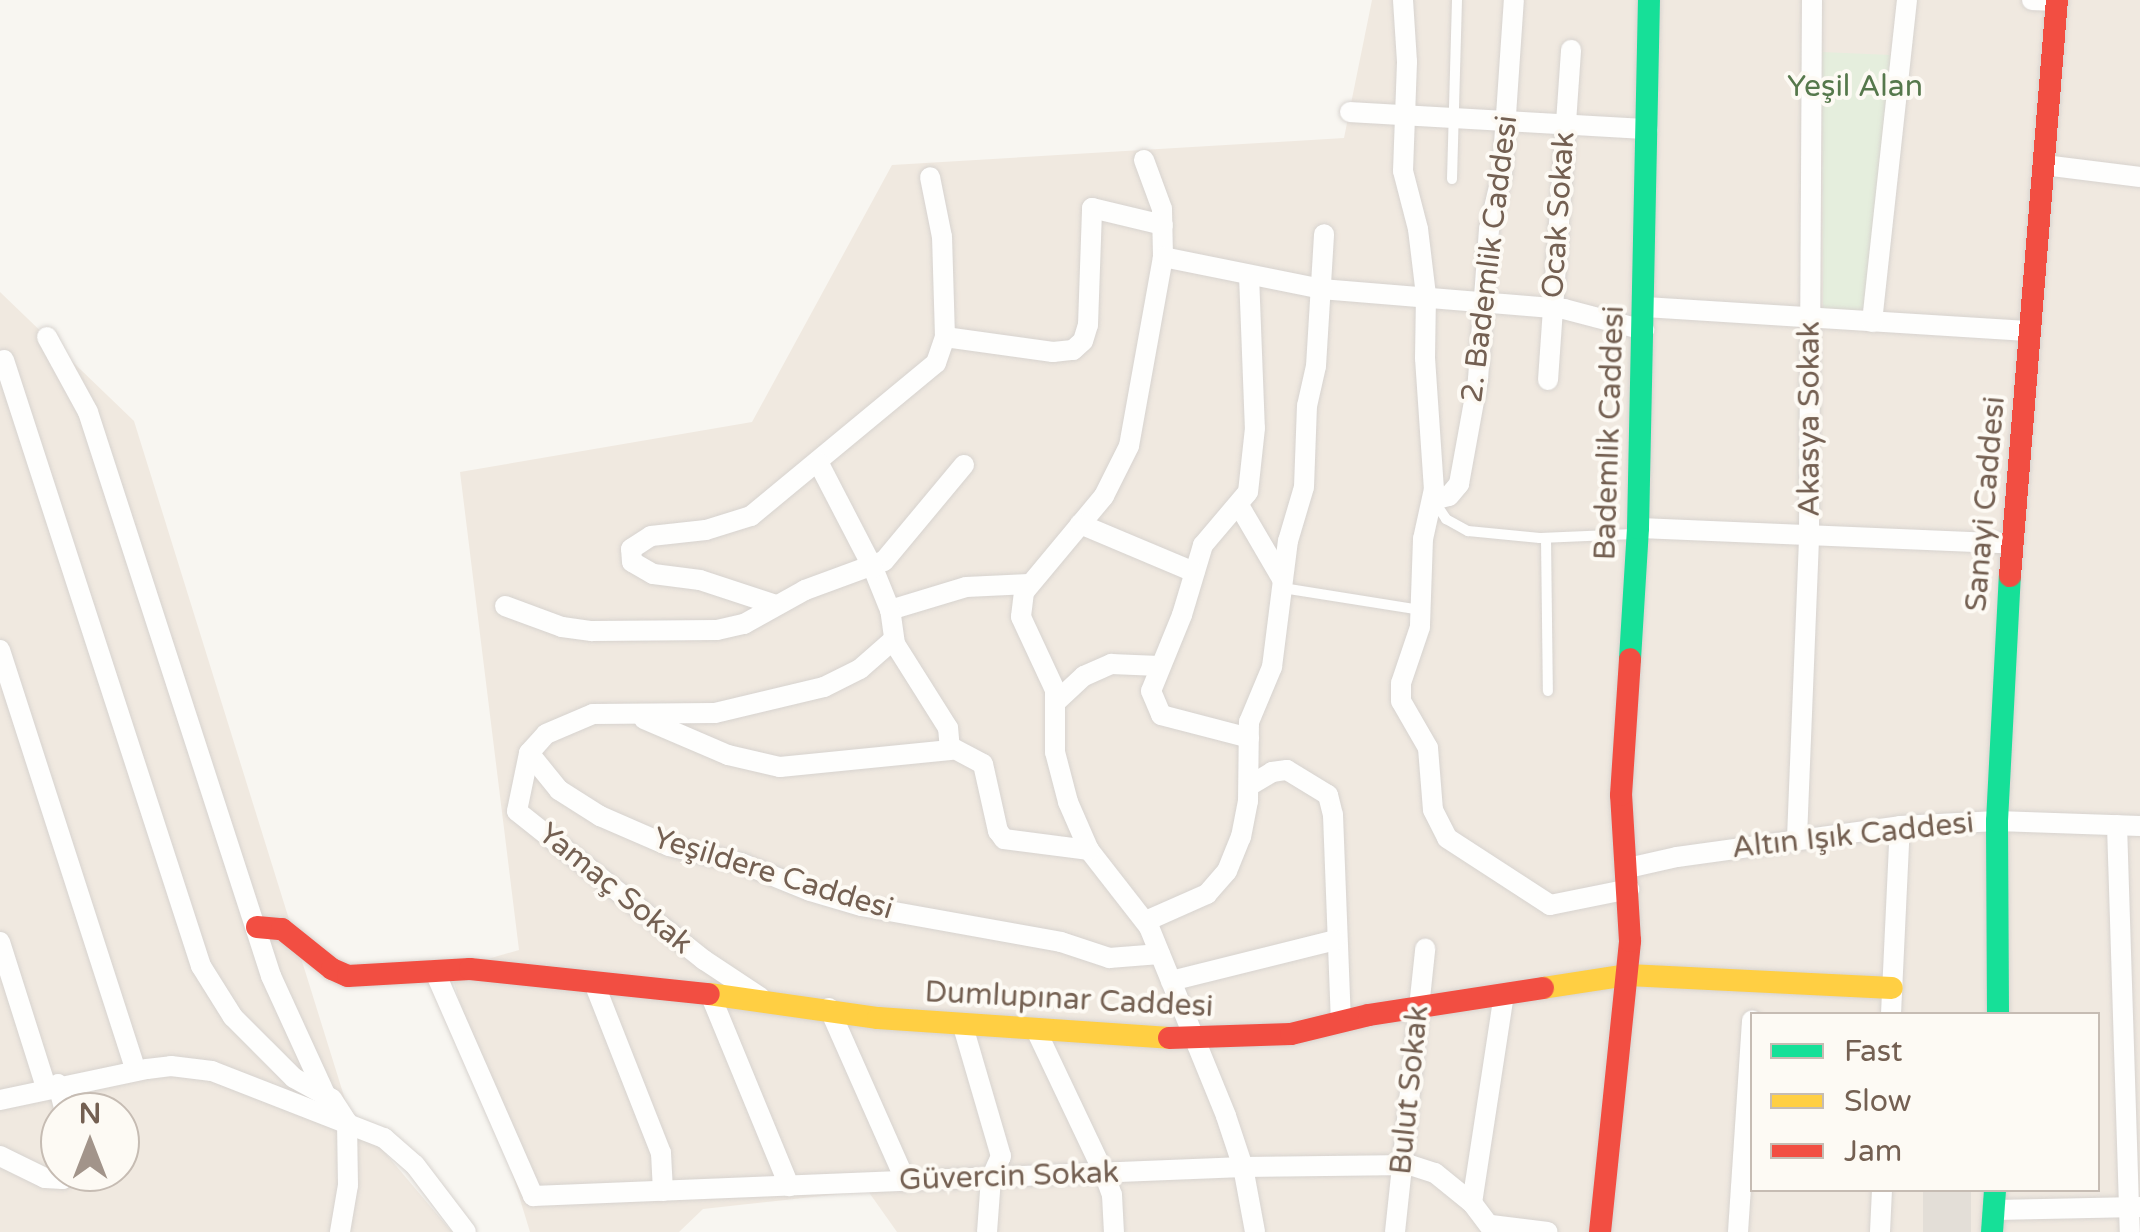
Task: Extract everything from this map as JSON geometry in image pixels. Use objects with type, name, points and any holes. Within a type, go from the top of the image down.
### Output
[{"type":"street","name":"Altın Işık Caddesi","points":[[1403,0],[1403,171],[1418,228],[1426,295],[1433,500],[1423,539],[1417,638],[1400,692],[1428,748],[1433,810],[1442,832],[1550,905],[1629,878],[1797,838],[1900,826],[1997,822],[2140,826]]},
{"type":"street","name":"2. Bademlik Caddesi","points":[[1433,500],[1455,491],[1463,472],[1478,379],[1483,300],[1507,121],[1514,0]]},
{"type":"street","name":"Bademlik Caddesi","points":[[1600,1232],[1628,975],[1629,878],[1621,822],[1621,775],[1638,531],[1645,319],[1648,0]]},
{"type":"street","name":"Akasya Sokak","points":[[1797,838],[1810,535],[1812,0]]},
{"type":"street","name":"Akasya Sokak","points":[[1872,322],[1907,0]]},
{"type":"street","points":[[2032,0],[2056,1]]},
{"type":"street","name":"Sanayi Caddesi","points":[[1998,1012],[1997,822],[2013,544],[2056,1]]},
{"type":"street","name":"Ocak Sokak","points":[[1548,380],[1571,50]]},
{"type":"street","points":[[1350,112],[1648,128]]},
{"type":"street","points":[[1144,160],[1158,194],[1163,258],[1129,446],[1113,482],[1029,584],[1021,599],[1021,617],[1050,676],[1057,701],[1057,766],[1089,850],[1146,921],[1243,1166],[1255,1232]]},
{"type":"street","points":[[2044,165],[2140,177]]},
{"type":"street","points":[[776,605],[700,580],[653,574],[632,562],[631,549],[651,536],[706,530],[751,516],[929,370],[940,355],[945,337],[942,237],[930,178]]},
{"type":"street","points":[[945,337],[1053,352],[1073,350],[1083,341],[1088,325],[1092,208],[1163,225]]},
{"type":"street","points":[[1146,921],[1190,904],[1218,885],[1242,836],[1249,786],[1252,707],[1272,668],[1282,584],[1304,487],[1306,406],[1315,378],[1324,234]]},
{"type":"street","points":[[1163,258],[1320,290],[1483,300],[1645,319],[1811,318],[2031,331]]},
{"type":"street","points":[[1249,275],[1254,453],[1248,492],[1240,507],[1209,534],[1151,691],[1161,716],[1249,738]]},
{"type":"street","points":[[47,337],[88,412],[281,1001],[326,1096]]},
{"type":"street","points":[[4,360],[201,966],[232,1016],[294,1078],[339,1106],[347,1122],[348,1185],[340,1232]]},
{"type":"street","points":[[818,462],[873,568],[890,610],[893,640],[947,724],[952,747],[983,764],[998,831],[1004,839],[1089,850]]},
{"type":"street","points":[[505,606],[562,626],[616,632],[732,628],[804,590],[873,568],[896,549],[964,465]]},
{"type":"street","points":[[1240,507],[1282,584]]},
{"type":"street","points":[[1080,524],[1194,572]]},
{"type":"street","points":[[1638,531],[2013,544]]},
{"type":"street","points":[[890,610],[943,591],[1029,584]]},
{"type":"street","points":[[528,753],[546,734],[580,717],[605,713],[634,716],[733,711],[792,697],[846,678],[893,640]]},
{"type":"street","points":[[0,650],[136,1070]]},
{"type":"street","points":[[1057,701],[1084,676],[1111,664],[1159,666]]},
{"type":"street","points":[[634,716],[728,755],[780,768],[942,754],[952,747]]},
{"type":"street","name":"Yeşildere Caddesi","points":[[528,753],[559,790],[600,816],[670,846],[741,864],[810,892],[861,906],[1060,942],[1110,958],[1141,959],[1160,954]]},
{"type":"street","name":"Yamaç Sokak","points":[[528,753],[517,811],[704,960],[762,998]]},
{"type":"street","points":[[1249,786],[1287,770],[1328,796],[1333,814],[1341,1021]]},
{"type":"street","points":[[2117,825],[2135,1207],[2130,1232]]},
{"type":"street","points":[[1891,1012],[1900,826]]},
{"type":"street","name":"Dumlupınar Caddesi","points":[[257,927],[282,929],[332,969],[348,976],[470,969],[762,998],[878,1018],[1195,1040],[1291,1034],[1419,1006],[1628,975],[1892,988]]},
{"type":"street","points":[[1171,981],[1335,940]]},
{"type":"street","points":[[0,942],[55,1092]]},
{"type":"street","name":"Bulut Sokak","points":[[1395,1232],[1425,949]]},
{"type":"street","name":"Güvercin Sokak","points":[[434,970],[533,1196],[1243,1166],[1403,1164],[1435,1172],[1472,1203],[1492,1229]]},
{"type":"street","points":[[1753,1012],[1755,980]]},
{"type":"street","points":[[594,984],[660,1153],[663,1191]]},
{"type":"street","points":[[710,994],[789,1186]]},
{"type":"street","points":[[1472,1203],[1504,994]]},
{"type":"street","points":[[829,1008],[906,1182]]},
{"type":"street","points":[[962,1023],[1001,1156],[991,1178],[987,1232]]},
{"type":"street","points":[[1034,1028],[1104,1173],[1112,1195],[1114,1232]]},
{"type":"street","points":[[1738,1232],[1750,1060]]},
{"type":"street","points":[[0,1100],[52,1085],[136,1070],[171,1066],[212,1070],[384,1138],[404,1153],[466,1232]]},
{"type":"street","points":[[0,1156],[40,1175]]},
{"type":"street","points":[[1880,1232],[1882,1192]]},
{"type":"street","points":[[1993,1211],[2135,1207]]},
{"type":"street","points":[[1492,1229],[1548,1232]]},
{"type":"lane","points":[[1452,179],[1457,0]]},
{"type":"lane","points":[[1433,500],[1446,518],[1468,531],[1546,538],[1638,531]]},
{"type":"lane","points":[[1546,538],[1548,691]]},
{"type":"lane","points":[[1282,584],[1421,610]]},
{"type":"shaded area","points":[[1372,0],[2140,0],[2140,1232],[897,1232],[868,1191],[703,1209],[679,1232],[530,1232],[450,970],[519,950],[460,472],[752,422],[892,165],[1344,138]]},
{"type":"shaded area","points":[[0,292],[134,421],[348,1109],[452,1232],[0,1232]]},
{"type":"green space","name":"Yeşil Alan","points":[[1822,52],[1891,55],[1864,311],[1823,309]]},
{"type":"building","points":[[1923,1192],[1971,1192],[1971,1232],[1923,1232]]},
{"type":"traffic: fast","points":[[1630,659],[1638,528],[1649,0]]},
{"type":"traffic: fast","points":[[1998,1012],[1997,821],[2010,576]]},
{"type":"traffic: fast","points":[[1992,1232],[1995,1192]]},
{"type":"traffic: slow","points":[[1543,988],[1628,975],[1892,988]]},
{"type":"traffic: slow","points":[[709,994],[878,1018],[1169,1038]]},
{"type":"traffic: jam","points":[[2010,576],[2057,0]]},
{"type":"traffic: jam","points":[[1600,1232],[1630,941],[1621,795],[1630,659]]},
{"type":"traffic: jam","points":[[257,927],[282,929],[332,969],[348,976],[470,969],[709,994]]},
{"type":"traffic: jam","points":[[1169,1038],[1291,1034],[1369,1015],[1543,988]]}]
